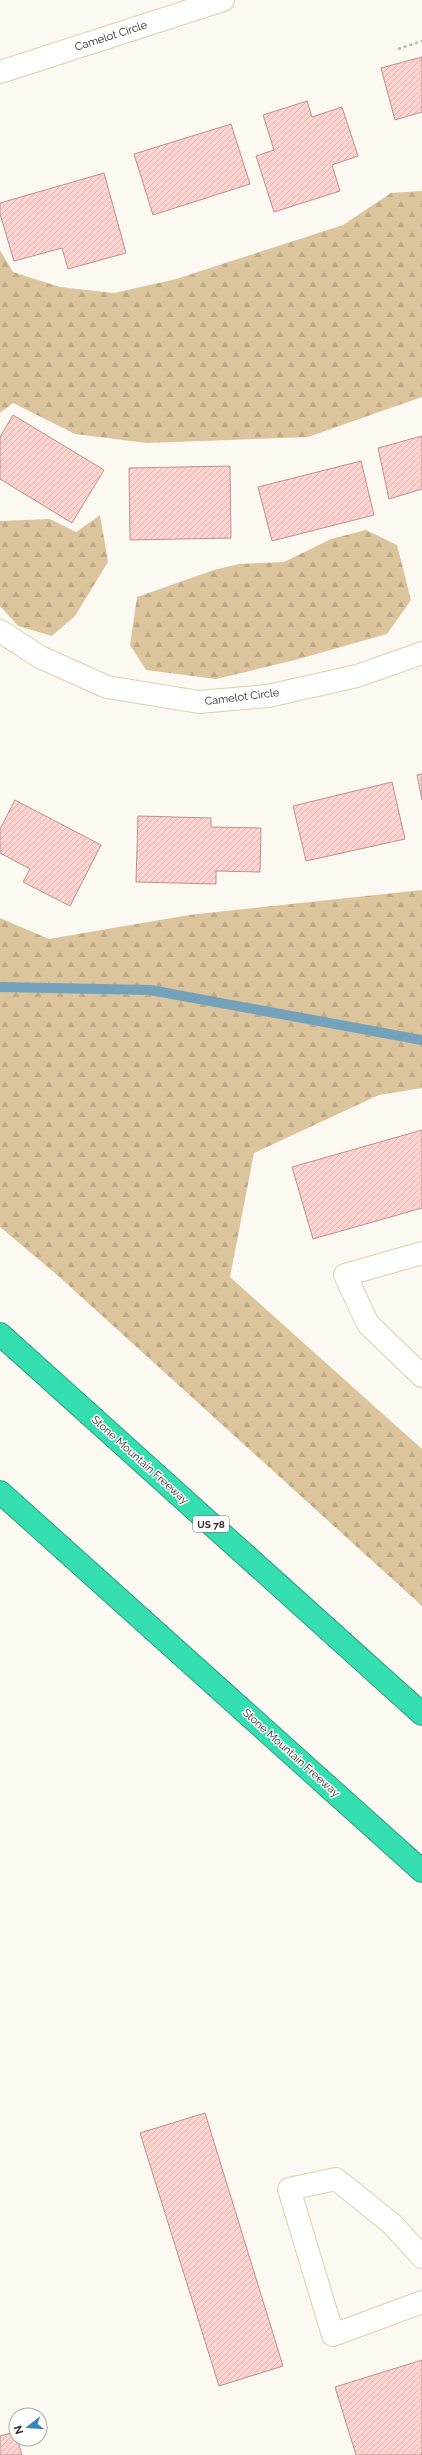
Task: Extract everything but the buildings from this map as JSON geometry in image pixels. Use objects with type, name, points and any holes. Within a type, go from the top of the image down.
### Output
[{"type":"highway","name":"Stone Mountain Freeway","points":[[0,1334],[422,1714]]},
{"type":"highway","name":"Stone Mountain Freeway","points":[[0,1492],[422,1871]]},
{"type":"street","name":"Camelot Circle","points":[[0,72],[223,0]]},
{"type":"street","name":"Camelot Circle","points":[[0,631],[40,657],[107,687],[199,702],[268,696],[357,676],[422,653]]},
{"type":"street","points":[[422,1253],[345,1275],[368,1324],[422,1376]]},
{"type":"street","points":[[422,2257],[392,2224],[336,2179],[289,2189],[332,2335],[422,2302]]},
{"type":"path","points":[[398,48],[422,41]]},
{"type":"green space","points":[[422,191],[422,397],[308,437],[147,443],[75,434],[13,403],[0,413],[0,250],[13,272],[60,287],[114,293],[176,279],[343,225],[391,193]]},
{"type":"green space","points":[[100,515],[108,562],[75,616],[52,636],[18,626],[0,606],[0,521],[50,519],[76,532]]},
{"type":"green space","points":[[366,530],[397,545],[411,600],[387,634],[295,660],[216,679],[146,670],[130,645],[137,597],[214,570],[239,564],[284,562],[331,539]]},
{"type":"green space","points":[[422,890],[422,1088],[379,1095],[254,1153],[230,1277],[422,1449],[422,1606],[56,1274],[0,1227],[0,918],[49,939],[189,915]]},
{"type":"waterway","points":[[0,987],[150,990],[422,1040]]}]
